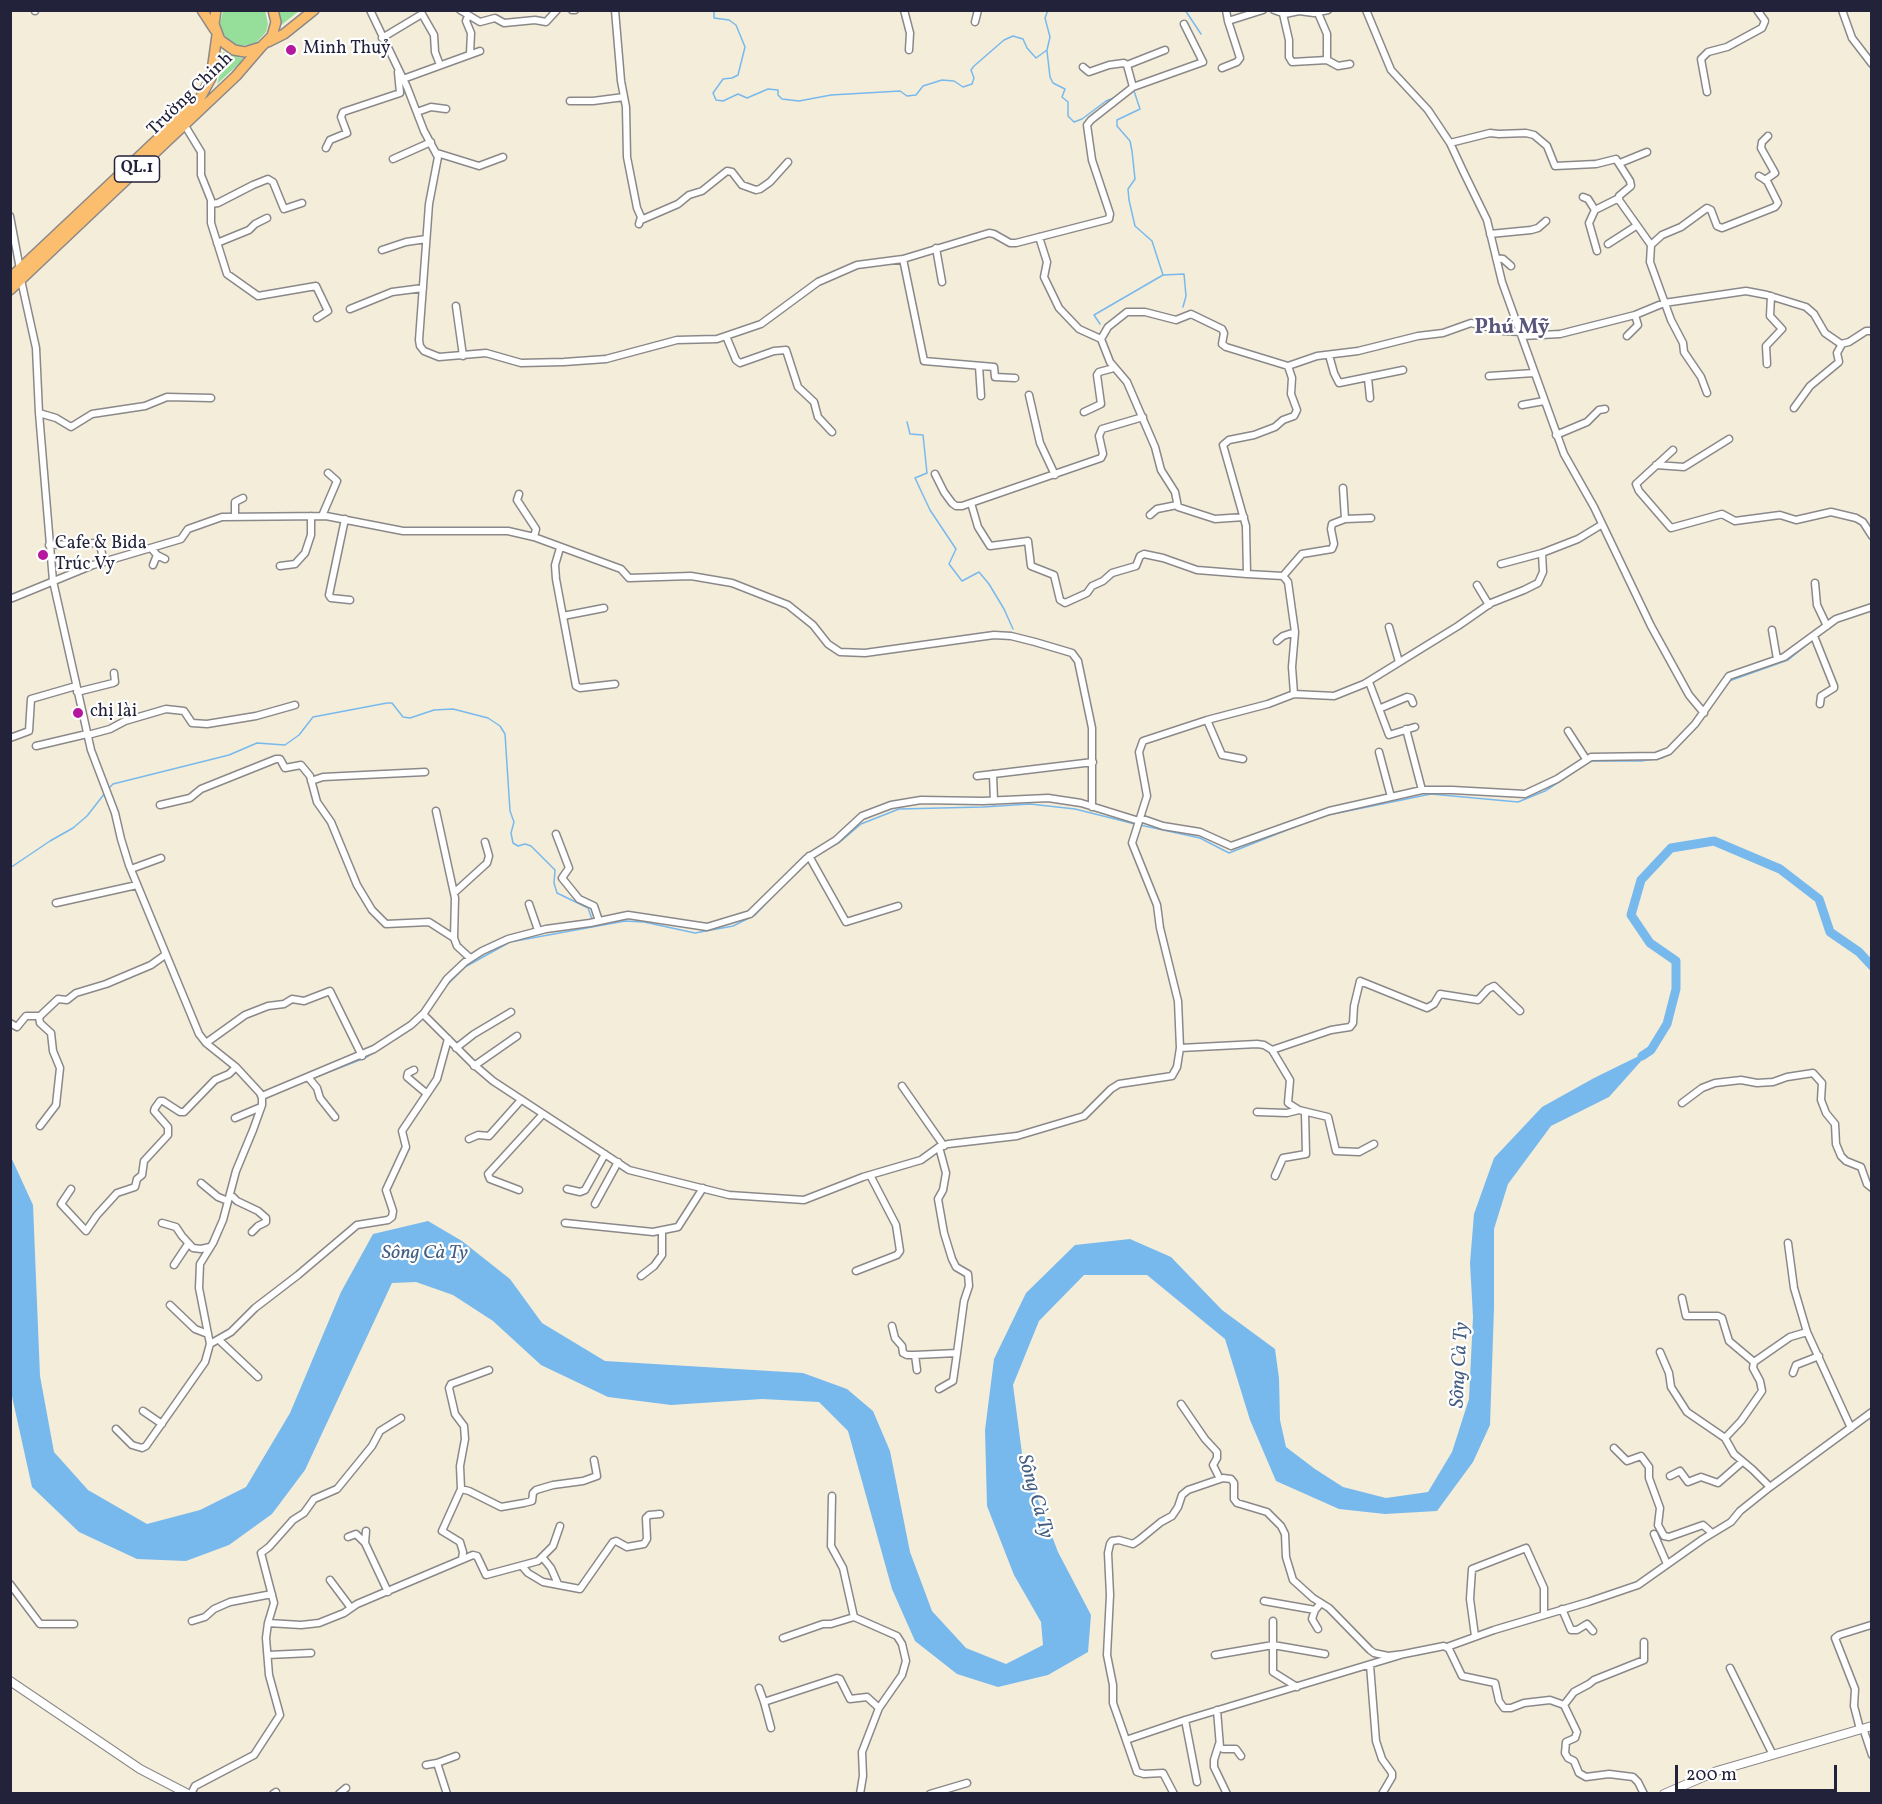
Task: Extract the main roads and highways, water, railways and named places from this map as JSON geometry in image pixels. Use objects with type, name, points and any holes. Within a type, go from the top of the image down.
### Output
[{"type":"main road","points":[[202,10],[216,33]]},
{"type":"main road","name":"QL.1","points":[[216,10],[214,18],[216,33],[224,44],[234,50],[245,52],[265,45],[284,34],[314,10]]},
{"type":"main road","points":[[265,45],[275,29],[273,10]]},
{"type":"main road","name":"Trường Chinh","points":[[10,278],[199,100],[211,78],[216,33]]},
{"type":"main road","name":"Trường Chinh","points":[[10,290],[236,76],[265,45]]},
{"type":"water","name":"Sông Cà Ty","points":[[1651,1050],[1609,1097],[1551,1126],[1508,1184],[1494,1229],[1490,1425],[1473,1462],[1437,1511],[1385,1514],[1339,1509],[1276,1481],[1250,1420],[1225,1339],[1147,1275],[1084,1275],[1039,1321],[1013,1385],[1023,1461],[1058,1552],[1091,1615],[1088,1652],[1048,1675],[998,1687],[957,1674],[915,1641],[892,1589],[848,1431],[819,1402],[762,1399],[671,1405],[608,1397],[541,1365],[493,1321],[453,1295],[416,1282],[392,1283],[305,1470],[272,1514],[229,1545],[186,1561],[137,1559],[79,1532],[32,1487],[11,1392],[11,1157],[33,1205],[40,1376],[54,1452],[88,1490],[147,1524],[200,1510],[246,1487],[290,1413],[341,1292],[373,1234],[428,1221],[462,1241],[510,1279],[542,1323],[605,1361],[803,1373],[847,1389],[873,1411],[890,1451],[910,1552],[932,1611],[966,1648],[1006,1664],[1043,1645],[1041,1622],[1014,1575],[987,1506],[985,1430],[994,1359],[1026,1293],[1075,1245],[1130,1239],[1171,1257],[1222,1310],[1275,1349],[1279,1378],[1280,1420],[1286,1447],[1315,1469],[1343,1487],[1386,1498],[1428,1492],[1452,1452],[1469,1399],[1473,1317],[1470,1263],[1474,1214],[1494,1158],[1542,1107]]},
{"type":"waterway","points":[[714,10],[714,18],[729,20],[736,25],[745,47],[738,75],[723,79],[713,93],[716,100],[723,101],[738,94],[747,98],[768,89],[778,90],[778,95],[782,99],[799,101],[831,95],[900,91],[907,96],[916,95],[923,86],[942,80],[954,81],[963,87],[972,84],[974,78],[971,70],[974,66],[1004,40],[1013,36],[1023,39],[1036,58],[1047,50],[1050,37],[1045,18],[1048,10]]},
{"type":"waterway","points":[[1185,10],[1201,34]]},
{"type":"waterway","points":[[1047,51],[1050,77],[1053,83],[1065,89],[1062,97],[1068,102],[1068,116],[1074,122],[1116,97]]},
{"type":"waterway","points":[[1134,91],[1140,109],[1117,120],[1117,126],[1130,141],[1132,151],[1135,179],[1128,189],[1135,226],[1152,241],[1163,275]]},
{"type":"waterway","points":[[1100,324],[1094,315],[1163,275],[1184,274],[1186,296],[1183,307]]},
{"type":"waterway","points":[[907,422],[910,434],[923,435],[927,473],[915,478],[930,510],[956,549],[949,564],[962,581],[979,572],[1004,609],[1013,629]]},
{"type":"waterway","points":[[1729,681],[1788,660],[1813,640]]},
{"type":"waterway","points":[[108,789],[113,784],[229,755],[257,743],[285,745],[299,735],[313,717],[387,703],[392,703],[403,717],[410,718],[434,710],[453,709],[488,718],[500,726],[505,734],[510,811],[514,822],[511,833],[513,843],[518,846],[525,844],[531,846],[555,870],[554,883],[557,893],[588,908],[592,919]]},
{"type":"waterway","points":[[1684,740],[1693,730]]},
{"type":"waterway","points":[[1323,816],[1431,794],[1518,802],[1545,791],[1591,761],[1641,761],[1667,755]]},
{"type":"waterway","points":[[10,868],[73,828],[87,816],[105,793]]},
{"type":"waterway","points":[[824,851],[840,842],[861,824],[899,809],[1030,804],[1075,809],[1135,824]]},
{"type":"waterway","points":[[1140,825],[1200,838],[1229,853],[1302,824]]},
{"type":"waterway","name":"Sông Cà Ty","points":[[1642,1056],[1651,1050],[1667,1024],[1676,989],[1676,961],[1650,943],[1631,915],[1641,880],[1671,848],[1714,841],[1780,869],[1819,899],[1830,932],[1859,952],[1872,966]]},
{"type":"waterway","points":[[446,986],[465,967],[510,942],[625,921],[644,922],[695,933],[733,926],[755,915],[776,893]]},
{"type":"waterway","points":[[313,1078],[365,1058],[408,1031]]},
{"type":"place","name":"Minh Thuỷ","points":[[291,50]]},
{"type":"place","name":"Cafe & Bida Trúc Vy","points":[[43,555]]},
{"type":"place","name":"chị lài","points":[[78,713]]},
{"type":"district","name":"Phú Mỹ","points":[[1512,329]]}]
